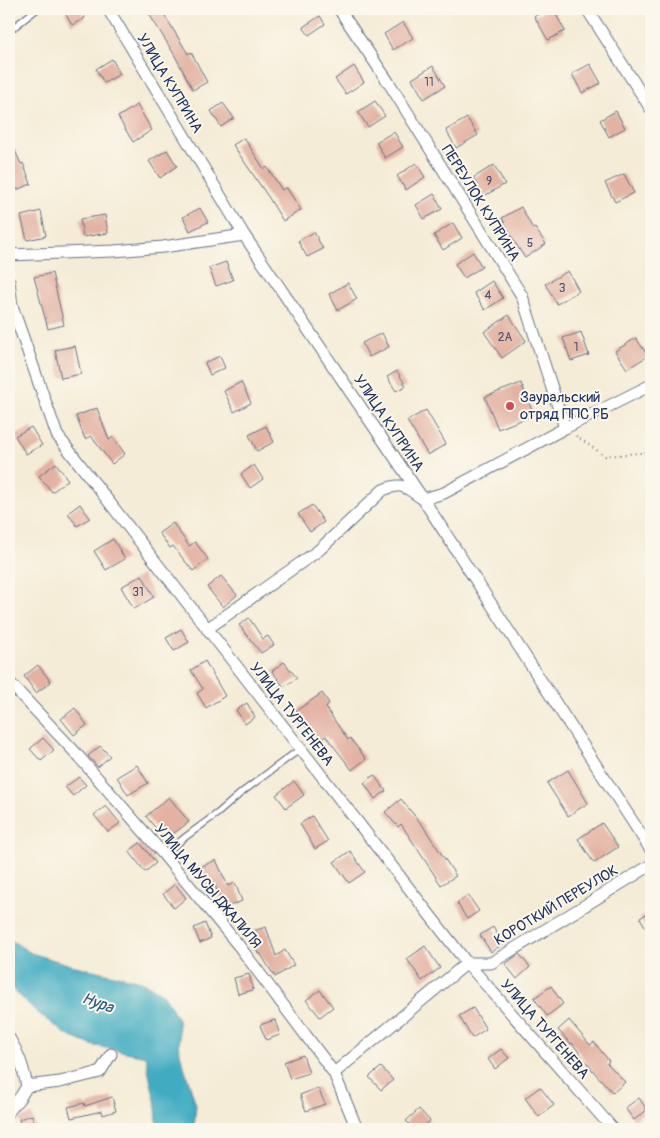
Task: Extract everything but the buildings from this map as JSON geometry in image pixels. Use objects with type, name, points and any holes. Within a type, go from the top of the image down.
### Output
[{"type":"street","name":"УЛИЦА КУПРИНА","points":[[108,9],[244,235],[423,499],[651,850]]},
{"type":"street","name":"ПЕРЕУЛОК КУПРИНА","points":[[340,9],[389,83],[522,296],[565,428]]},
{"type":"street","points":[[588,9],[651,110]]},
{"type":"street","points":[[9,255],[163,247],[244,235]]},
{"type":"street","name":"УЛИЦА ТУРГЕНЕВА","points":[[9,281],[10,307],[57,435],[467,962],[613,1129]]},
{"type":"street","points":[[207,629],[319,550],[383,490],[402,485],[423,499],[444,493],[565,428],[651,385]]},
{"type":"street","name":"УЛИЦА МУСЫ ДЖАЛИЛЯ","points":[[9,682],[73,750],[164,855],[239,946],[334,1072],[358,1129]]},
{"type":"street","name":"КОРОТКИЙ ПЕРЕУЛОК","points":[[467,962],[491,962],[651,865]]},
{"type":"street","points":[[334,1072],[467,962]]},
{"type":"street","points":[[9,1038],[22,1064],[27,1086],[9,1111]]},
{"type":"street","points":[[27,1086],[60,1082],[100,1072],[111,1054]]},
{"type":"lane","points":[[9,31],[37,9]]},
{"type":"lane","points":[[164,855],[241,793],[300,749]]},
{"type":"path","points":[[565,428],[605,456],[651,452]]},
{"type":"water","name":"Нура","points":[[9,939],[31,953],[71,965],[141,981],[164,995],[178,1019],[180,1053],[196,1105],[194,1129],[154,1129],[157,1126],[156,1105],[146,1056],[91,1045],[67,1035],[38,1013],[9,986]]},
{"type":"place","name":"Зауральский отряд ППС РБ","points":[[510,406]]}]
